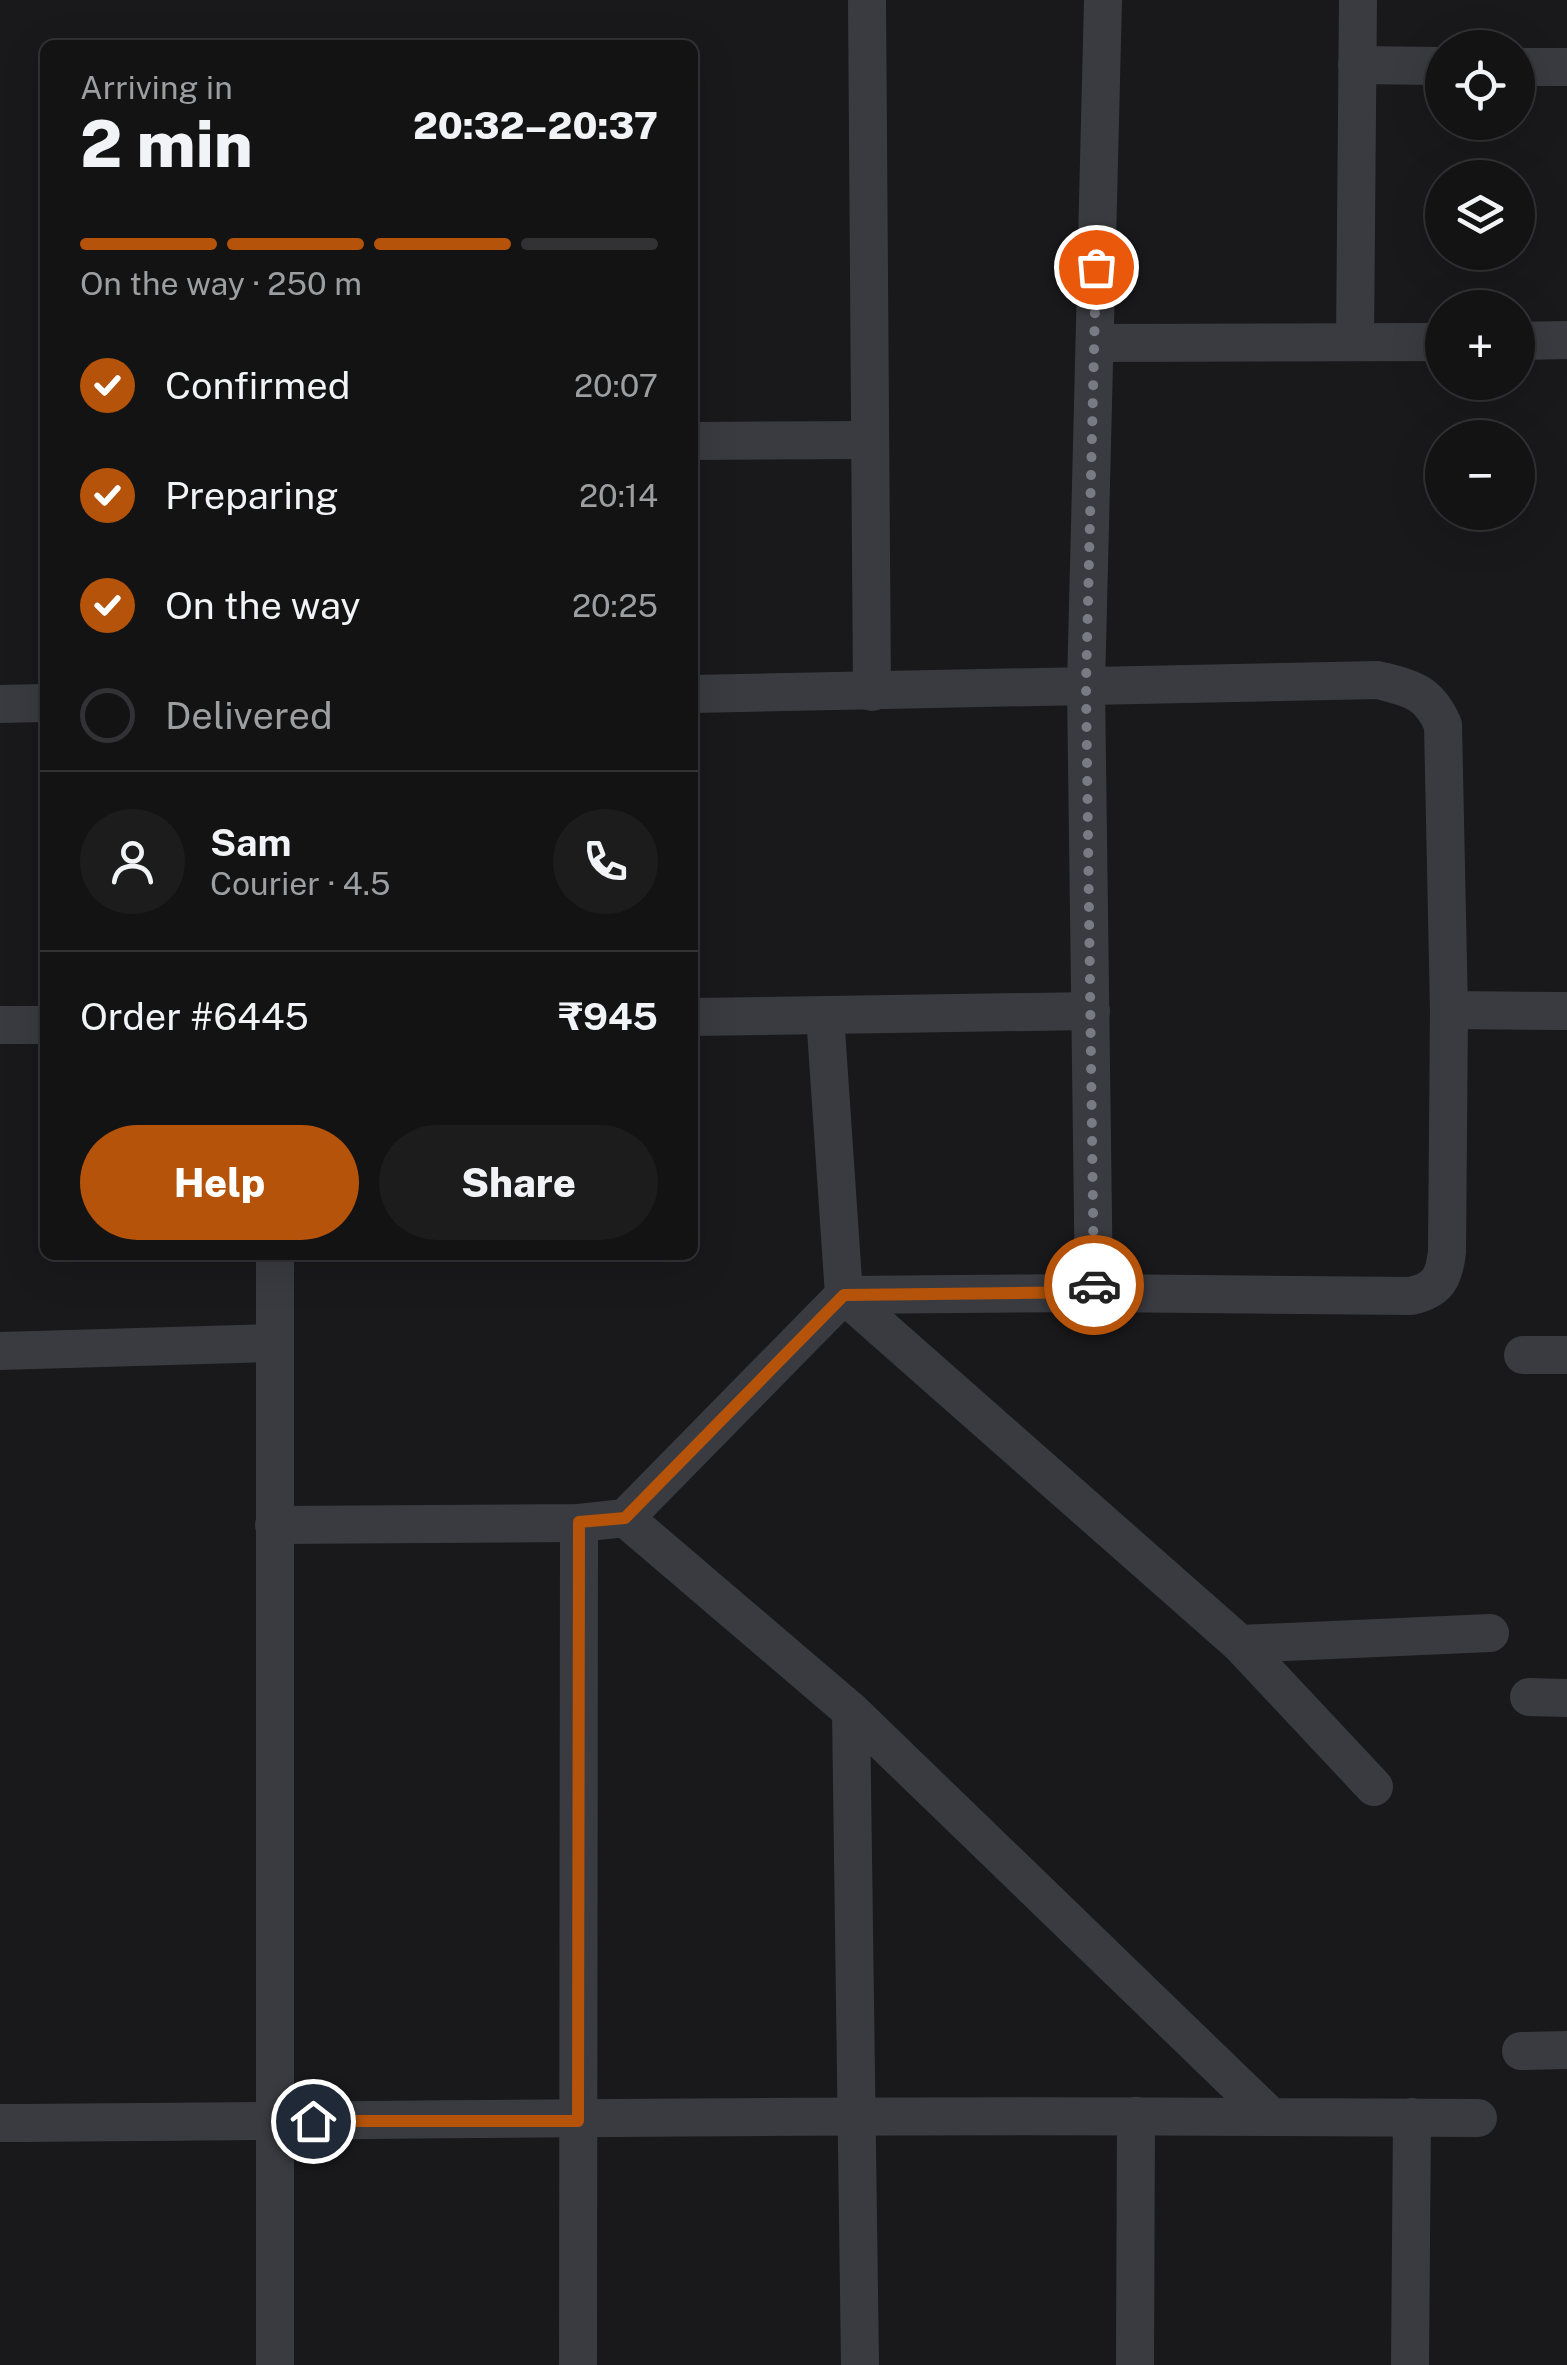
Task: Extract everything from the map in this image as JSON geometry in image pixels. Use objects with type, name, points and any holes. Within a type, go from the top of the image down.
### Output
[{"type":"street","points":[[867,0],[872,692]]},
{"type":"street","points":[[1094,1292],[1086,686],[1103,0]]},
{"type":"street","points":[[1355,342],[1358,0]]},
{"type":"street","points":[[1357,65],[1425,66]]},
{"type":"street","points":[[1535,66],[1567,67]]},
{"type":"street","points":[[1535,341],[1567,340]]},
{"type":"street","points":[[1095,343],[1425,342]]},
{"type":"street","points":[[698,441],[870,440]]},
{"type":"street","points":[[274,1525],[579,1522],[625,1518],[844,1295],[1094,1292],[1411,1296],[1432,1291],[1444,1274],[1450,1010],[1443,725],[1432,701],[1378,680],[698,694]]},
{"type":"street","points":[[0,704],[40,704]]},
{"type":"street","points":[[1450,1010],[1567,1011]]},
{"type":"street","points":[[698,1017],[1090,1011]]},
{"type":"street","points":[[825,1015],[844,1295],[1240,1644],[1374,1786]]},
{"type":"street","points":[[0,1025],[40,1025]]},
{"type":"street","points":[[275,2365],[276,1260]]},
{"type":"street","points":[[0,1350],[274,1343]]},
{"type":"street","points":[[1523,1355],[1567,1355]]},
{"type":"street","points":[[625,1518],[851,1711],[1271,2117]]},
{"type":"street","points":[[578,2365],[579,1522]]},
{"type":"street","points":[[1240,1644],[1490,1633]]},
{"type":"street","points":[[1529,1698],[1567,1698]]},
{"type":"street","points":[[851,1711],[860,2365]]},
{"type":"street","points":[[1521,2051],[1567,2050]]},
{"type":"street","points":[[0,2123],[578,2121],[857,2114],[1478,2118]]},
{"type":"street","points":[[1135,2365],[1136,2116]]},
{"type":"street","points":[[1410,2365],[1412,2118]]},
{"type":"way so far","points":[[1094,1285],[1086,686],[1096,267]]},
{"type":"route","points":[[313,2121],[578,2121],[579,1522],[625,1518],[844,1295],[1094,1292],[1094,1285]]}]
